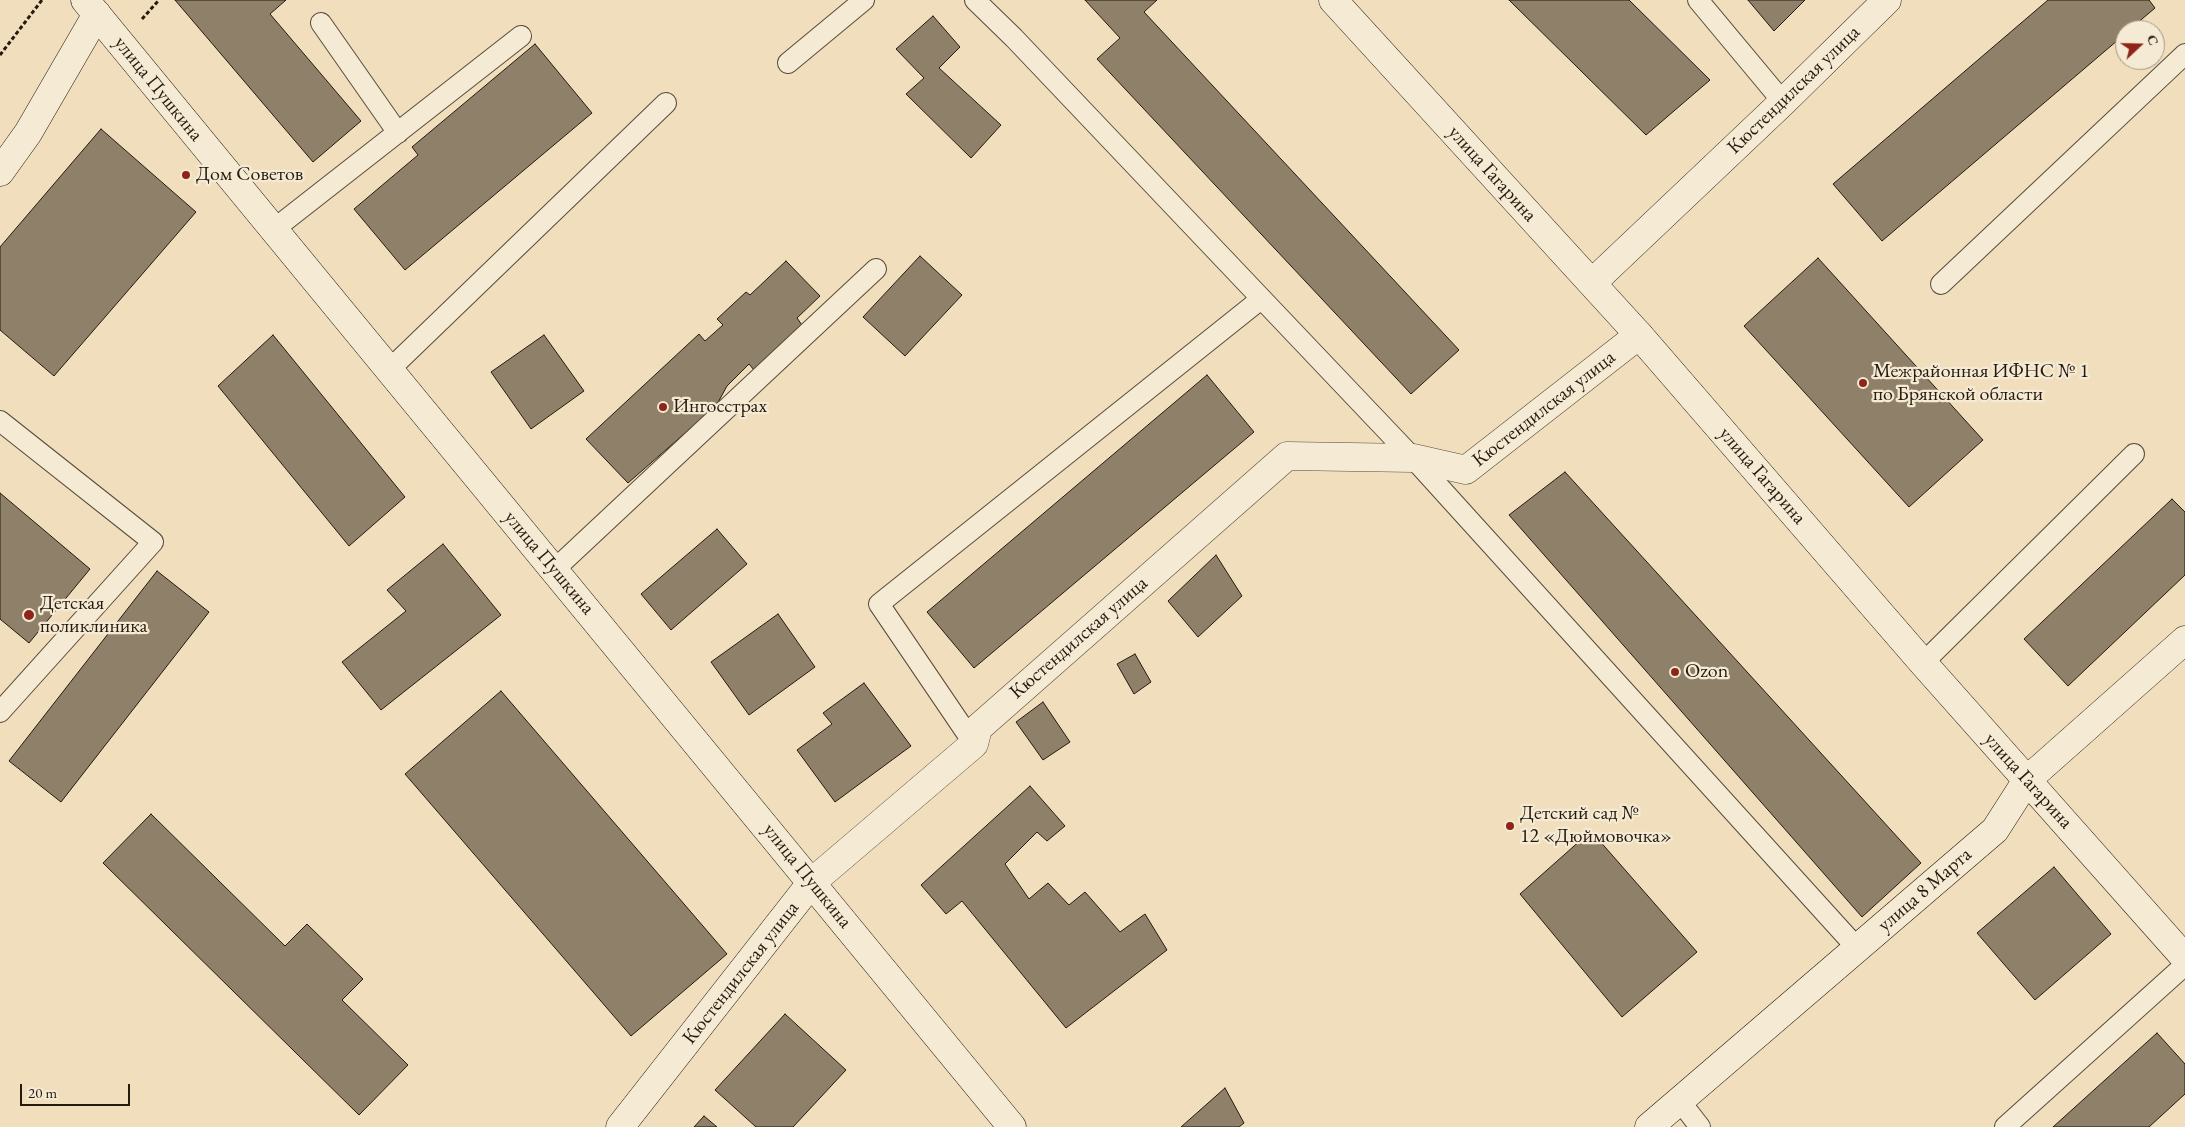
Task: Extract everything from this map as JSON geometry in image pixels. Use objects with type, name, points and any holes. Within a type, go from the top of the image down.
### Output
[{"type":"street","name":"улица Гагарина","points":[[1333,0],[1639,335],[2185,958]]},
{"type":"street","name":"Кюстендилская улица","points":[[1592,283],[1784,102],[1887,0]]},
{"type":"street","points":[[0,141],[97,5]]},
{"type":"street","points":[[0,172],[28,133],[97,5]]},
{"type":"street","name":"улица Пушкина","points":[[97,5],[273,230],[1012,1127]]},
{"type":"street","name":"Кюстендилская улица","points":[[620,1127],[812,882],[974,744],[978,728],[1287,456],[1413,458],[1466,470],[1639,335]]},
{"type":"street","name":"улица 8 Марта","points":[[1649,1127],[1995,830],[2028,780],[2185,640]]},
{"type":"lane","points":[[788,63],[864,0]]},
{"type":"lane","points":[[975,0],[1014,38],[1413,458],[1857,948]]},
{"type":"lane","points":[[1698,0],[1784,102]]},
{"type":"lane","points":[[321,23],[398,133]]},
{"type":"lane","points":[[273,230],[522,36]]},
{"type":"lane","points":[[1941,284],[2185,54]]},
{"type":"lane","points":[[389,370],[666,103]]},
{"type":"lane","points":[[554,570],[876,269]]},
{"type":"lane","points":[[974,744],[879,604],[1261,298]]},
{"type":"lane","points":[[0,421],[153,542],[0,712]]},
{"type":"lane","points":[[1924,662],[2134,454]]},
{"type":"lane","points":[[2005,1127],[2185,965]]},
{"type":"lane","points":[[1679,1100],[1700,1127]]},
{"type":"path","points":[[0,55],[42,0]]},
{"type":"building","points":[[175,0],[286,0],[270,14],[361,121],[313,162]]},
{"type":"building","points":[[1085,0],[1157,0],[1144,12],[1459,350],[1411,394],[1097,59],[1120,38]]},
{"type":"building","points":[[1509,0],[1629,0],[1710,80],[1646,135]]},
{"type":"building","points":[[1748,0],[1805,0],[1774,31]]},
{"type":"building","points":[[2048,0],[2149,0],[2155,8],[2141,20],[2115,20],[2115,43],[1882,241],[1833,184]]},
{"type":"building","points":[[933,16],[960,47],[939,68],[1001,125],[971,158],[906,94],[924,78],[896,49]]},
{"type":"building","points":[[535,44],[592,113],[405,270],[354,209],[418,155],[412,147]]},
{"type":"building","points":[[101,129],[196,212],[54,376],[0,330],[0,247]]},
{"type":"building","points":[[920,256],[962,295],[905,356],[863,317]]},
{"type":"building","name":"Межрайонная ИФНС № 1 по Брянской области","points":[[1818,258],[1983,440],[1909,507],[1744,326]]},
{"type":"building","points":[[786,261],[820,296],[797,318],[802,325],[754,370],[749,364],[727,386],[716,406],[628,483],[586,439],[699,334],[705,341],[723,325],[717,319],[746,292],[750,295]]},
{"type":"building","points":[[273,335],[405,497],[349,546],[218,386]]},
{"type":"building","points":[[544,335],[584,391],[531,429],[491,372]]},
{"type":"building","points":[[1207,375],[1254,432],[974,668],[927,612]]},
{"type":"building","points":[[1565,472],[1921,863],[1862,917],[1509,515]]},
{"type":"building","points":[[0,493],[90,569],[29,643],[0,619]]},
{"type":"building","points":[[2172,499],[2185,512],[2185,575],[2068,686],[2024,639]]},
{"type":"building","points":[[717,529],[747,564],[671,630],[641,594]]},
{"type":"building","points":[[443,544],[501,615],[381,710],[342,662],[406,611],[387,590]]},
{"type":"building","points":[[1216,555],[1242,596],[1198,637],[1168,601]]},
{"type":"building","points":[[157,571],[209,612],[61,802],[9,761]]},
{"type":"building","points":[[778,614],[815,667],[749,715],[711,662]]},
{"type":"building","points":[[1135,654],[1151,682],[1134,694],[1117,664]]},
{"type":"building","points":[[864,683],[911,746],[835,802],[797,750],[832,724],[823,713]]},
{"type":"building","points":[[501,691],[727,954],[631,1036],[405,774]]},
{"type":"building","points":[[1043,702],[1070,742],[1043,760],[1016,722]]},
{"type":"building","points":[[1030,786],[1065,826],[1047,841],[1037,832],[1005,864],[1029,899],[1048,883],[1069,905],[1085,892],[1120,932],[1145,914],[1167,950],[1066,1028],[962,901],[946,914],[921,885]]},
{"type":"building","points":[[151,814],[285,946],[307,924],[363,979],[342,1000],[408,1065],[359,1115],[103,863]]},
{"type":"building","points":[[1591,831],[1697,952],[1622,1017],[1520,894]]},
{"type":"building","points":[[2054,867],[2111,934],[2035,1000],[1977,933]]},
{"type":"building","points":[[785,1014],[846,1070],[793,1127],[756,1127],[715,1090]]},
{"type":"building","points":[[2157,1033],[2185,1064],[2185,1094],[2149,1127],[2053,1127]]},
{"type":"building","points":[[1225,1088],[1244,1123],[1239,1127],[1181,1127]]},
{"type":"building","points":[[704,1116],[717,1127],[694,1127]]},
{"type":"place","name":"Дом Советов","points":[[186,175]]},
{"type":"place","name":"Межрайонная ИФНС № 1 по Брянской области","points":[[1863,383]]},
{"type":"place","name":"Ингосстрах","points":[[663,407]]},
{"type":"place","name":"Детская поликлиника","points":[[29,615]]},
{"type":"place","name":"Ozon","points":[[1675,672]]},
{"type":"place","name":"Детский сад № 12 «Дюймовочка»","points":[[1510,826]]}]
